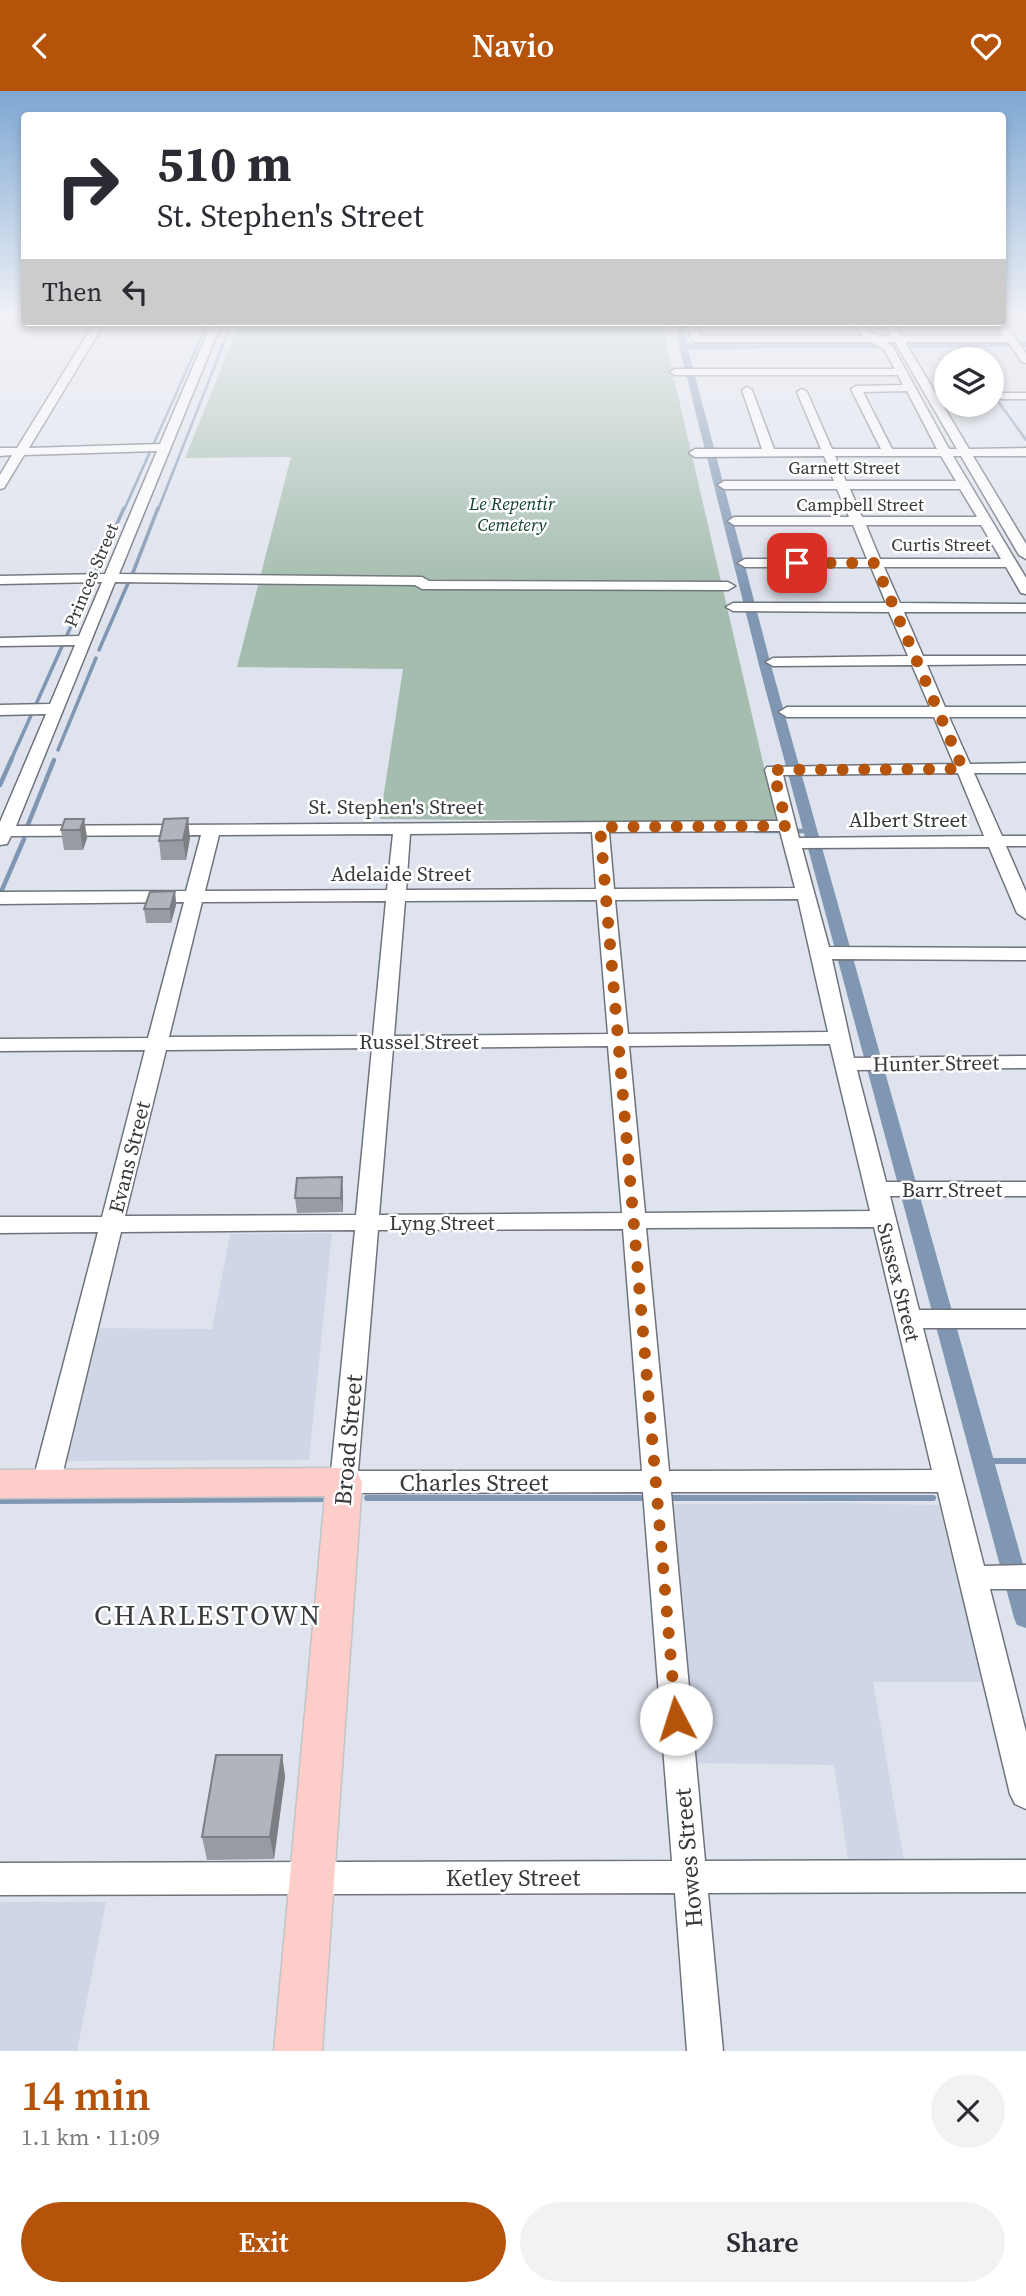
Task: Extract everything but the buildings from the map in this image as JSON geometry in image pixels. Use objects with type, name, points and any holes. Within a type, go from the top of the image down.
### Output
[{"type":"main road","name":"Charles Street","points":[[0,1484],[344,1482]]},
{"type":"main road","name":"Broad Street","points":[[298,2051],[344,1482]]},
{"type":"street","points":[[0,485],[48,407]]},
{"type":"street","name":"Princes Street","points":[[3,837],[10,793],[50,709],[181,407]]},
{"type":"street","points":[[753,407],[769,453]]},
{"type":"street","points":[[809,407],[1026,913]]},
{"type":"street","points":[[865,407],[888,452]]},
{"type":"street","points":[[921,407],[1025,588]]},
{"type":"street","points":[[938,407],[1026,555]]},
{"type":"street","points":[[0,452],[165,447]]},
{"type":"street","points":[[698,453],[1026,452]]},
{"type":"street","name":"Garnett Street","points":[[724,485],[964,485]]},
{"type":"street","name":"Campbell Street","points":[[734,521],[985,521]]},
{"type":"street","name":"Curtis Street","points":[[745,563],[1010,563]]},
{"type":"street","points":[[0,580],[422,581],[422,585],[727,586]]},
{"type":"street","points":[[733,607],[1026,608]]},
{"type":"street","points":[[0,642],[79,640]]},
{"type":"street","points":[[773,662],[1026,660]]},
{"type":"street","points":[[0,710],[50,709]]},
{"type":"street","points":[[787,712],[1026,712]]},
{"type":"street","points":[[963,769],[1026,768]]},
{"type":"street","name":"Sussex Street","points":[[963,769],[773,770],[803,893],[821,953],[839,1038],[854,1064],[885,1189],[884,1219],[917,1319],[948,1481],[985,1578],[1026,1794]]},
{"type":"street","name":"St. Stephen's Street","points":[[3,837],[211,830],[600,827],[789,834]]},
{"type":"street","name":"Howes Street","points":[[600,827],[705,2051]]},
{"type":"street","name":"Broad Street","points":[[344,1482],[402,828]]},
{"type":"street","name":"Evans Street","points":[[46,1484],[211,830]]},
{"type":"street","name":"Albert Street","points":[[789,834],[822,842],[1026,841]]},
{"type":"street","name":"Adelaide Street","points":[[0,898],[803,893]]},
{"type":"street","points":[[821,953],[1026,954]]},
{"type":"street","name":"Russel Street","points":[[0,1045],[839,1038]]},
{"type":"street","name":"Hunter Street","points":[[854,1064],[1026,1062]]},
{"type":"street","name":"Barr Street","points":[[885,1189],[1026,1189]]},
{"type":"street","name":"Lyng Street","points":[[0,1225],[884,1219]]},
{"type":"street","points":[[917,1319],[1026,1319]]},
{"type":"street","name":"Charles Street","points":[[344,1482],[948,1481]]},
{"type":"street","points":[[985,1578],[1026,1577]]},
{"type":"street","name":"Ketley Street","points":[[0,1879],[1026,1876]]},
{"type":"shaded area","points":[[332,1233],[309,1460],[67,1461],[97,1328],[212,1329],[230,1234]]},
{"type":"shaded area","points":[[670,1504],[939,1505],[983,1682],[873,1682],[904,1861],[848,1860],[834,1765],[693,1763]]},
{"type":"shaded area","points":[[0,1902],[106,1902],[77,2051],[0,2051]]},
{"type":"green space","name":"Le Repentir Cemetery","points":[[205,407],[681,407],[777,823],[380,819],[403,669],[237,667],[291,457],[185,458]]},
{"type":"waterway","points":[[124,510],[170,407]]},
{"type":"waterway","points":[[158,510],[198,407]]},
{"type":"waterway","points":[[699,407],[766,669],[1026,1618]]},
{"type":"waterway","points":[[1004,410],[1026,440]]},
{"type":"waterway","points":[[11,760],[124,508]]},
{"type":"waterway","points":[[132,575],[158,508]]},
{"type":"waterway","points":[[99,650],[129,581]]},
{"type":"waterway","points":[[58,750],[96,658]]},
{"type":"waterway","points":[[0,785],[12,758]]},
{"type":"waterway","points":[[27,827],[54,760]]},
{"type":"waterway","points":[[756,831],[811,831]]},
{"type":"waterway","points":[[1,892],[24,839]]},
{"type":"waterway","points":[[984,1461],[1026,1461]]},
{"type":"waterway","points":[[367,1498],[650,1498]]},
{"type":"waterway","points":[[670,1498],[933,1498]]},
{"type":"waterway","points":[[0,1501],[330,1499]]},
{"type":"district","name":"CHARLESTOWN","points":[[208,1615]]},
{"type":"route","points":[[676,1719],[600,827],[787,826],[773,770],[963,769],[875,563],[797,563]]}]
